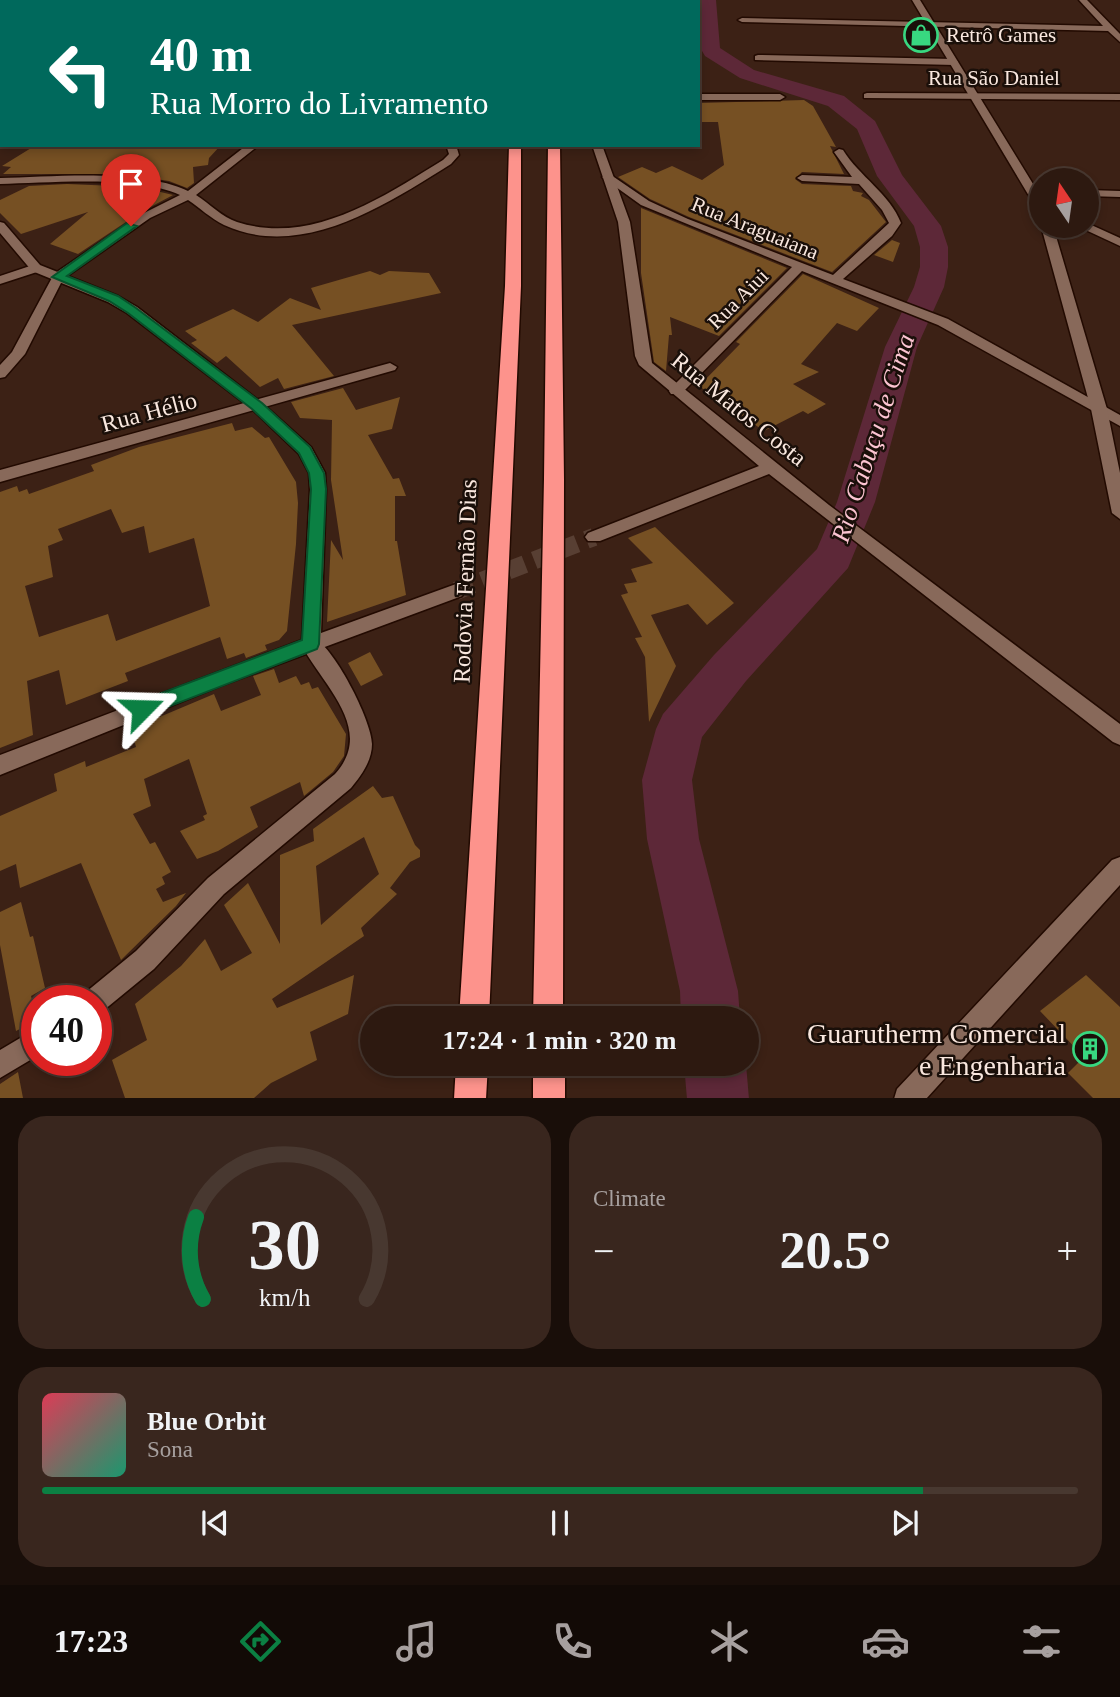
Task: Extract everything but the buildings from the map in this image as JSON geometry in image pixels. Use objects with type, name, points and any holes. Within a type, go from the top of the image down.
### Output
[{"type":"highway","name":"Rodovia Fernão Dias","points":[[475,1006],[513,286],[515,147]]},
{"type":"highway","points":[[548,1006],[555,147]]},
{"type":"highway","points":[[470,1098],[471,1076]]},
{"type":"highway","points":[[549,1076],[549,1098]]},
{"type":"street","points":[[916,0],[1029,180]]},
{"type":"street","points":[[1083,0],[1120,39]]},
{"type":"street","points":[[741,20],[1110,29]]},
{"type":"street","points":[[758,58],[954,62]]},
{"type":"street","name":"Rua São Daniel","points":[[867,96],[1120,97]]},
{"type":"street","points":[[700,97],[780,97]]},
{"type":"street","points":[[0,374],[18,354],[58,277],[139,221],[191,194],[251,147]]},
{"type":"street","points":[[0,181],[148,184],[191,194],[219,218],[233,225],[271,232],[314,227],[357,215],[447,162],[454,155],[452,147]]},
{"type":"street","name":"Rua Matos Costa","points":[[598,147],[624,221],[642,356],[653,372],[823,509],[1120,736]]},
{"type":"street","points":[[834,280],[888,233],[895,223],[890,211],[846,167],[839,152]]},
{"type":"street","name":"Rua Araguaiana","points":[[607,177],[662,212],[943,321],[1120,421]]},
{"type":"street","points":[[802,178],[860,181]]},
{"type":"street","points":[[1099,193],[1120,194]]},
{"type":"street","points":[[0,226],[36,268],[114,299],[132,310],[257,406],[305,451],[317,473],[318,489],[311,644],[329,667],[360,729],[362,745],[354,769],[343,781],[215,886],[145,960],[112,987]]},
{"type":"street","points":[[1099,233],[1120,242]]},
{"type":"street","points":[[1050,238],[1099,410],[1120,513]]},
{"type":"street","name":"Rua Aiui","points":[[676,391],[799,267]]},
{"type":"street","points":[[0,280],[36,268]]},
{"type":"street","name":"Rua Hélio","points":[[0,476],[390,367]]},
{"type":"street","points":[[594,537],[771,467]]},
{"type":"street","points":[[0,765],[311,644],[456,591]]},
{"type":"street","points":[[907,1098],[1120,868]]},
{"type":"street","points":[[0,1065],[21,1051]]},
{"type":"waterway","name":"Rio Cabuçu de Cima","points":[[707,0],[708,44],[712,52],[747,74],[836,101],[867,126],[890,176],[927,226],[934,247],[934,267],[929,287],[901,347],[856,502],[834,557],[730,668],[680,729],[667,780],[673,839],[709,991],[710,1006]]},
{"type":"waterway","name":"Rio Cabuçu de Cima","points":[[716,1076],[718,1098]]},
{"type":"tunnel","points":[[456,591],[594,537]]},
{"type":"place","name":"Retrô Games","points":[[921,35]]},
{"type":"place","name":"Guarutherm Comercial e Engenharia","points":[[1090,1049]]},
{"type":"route","points":[[131,226],[58,277],[114,299],[132,310],[257,406],[305,451],[317,473],[318,489],[311,644],[142,709]]}]
